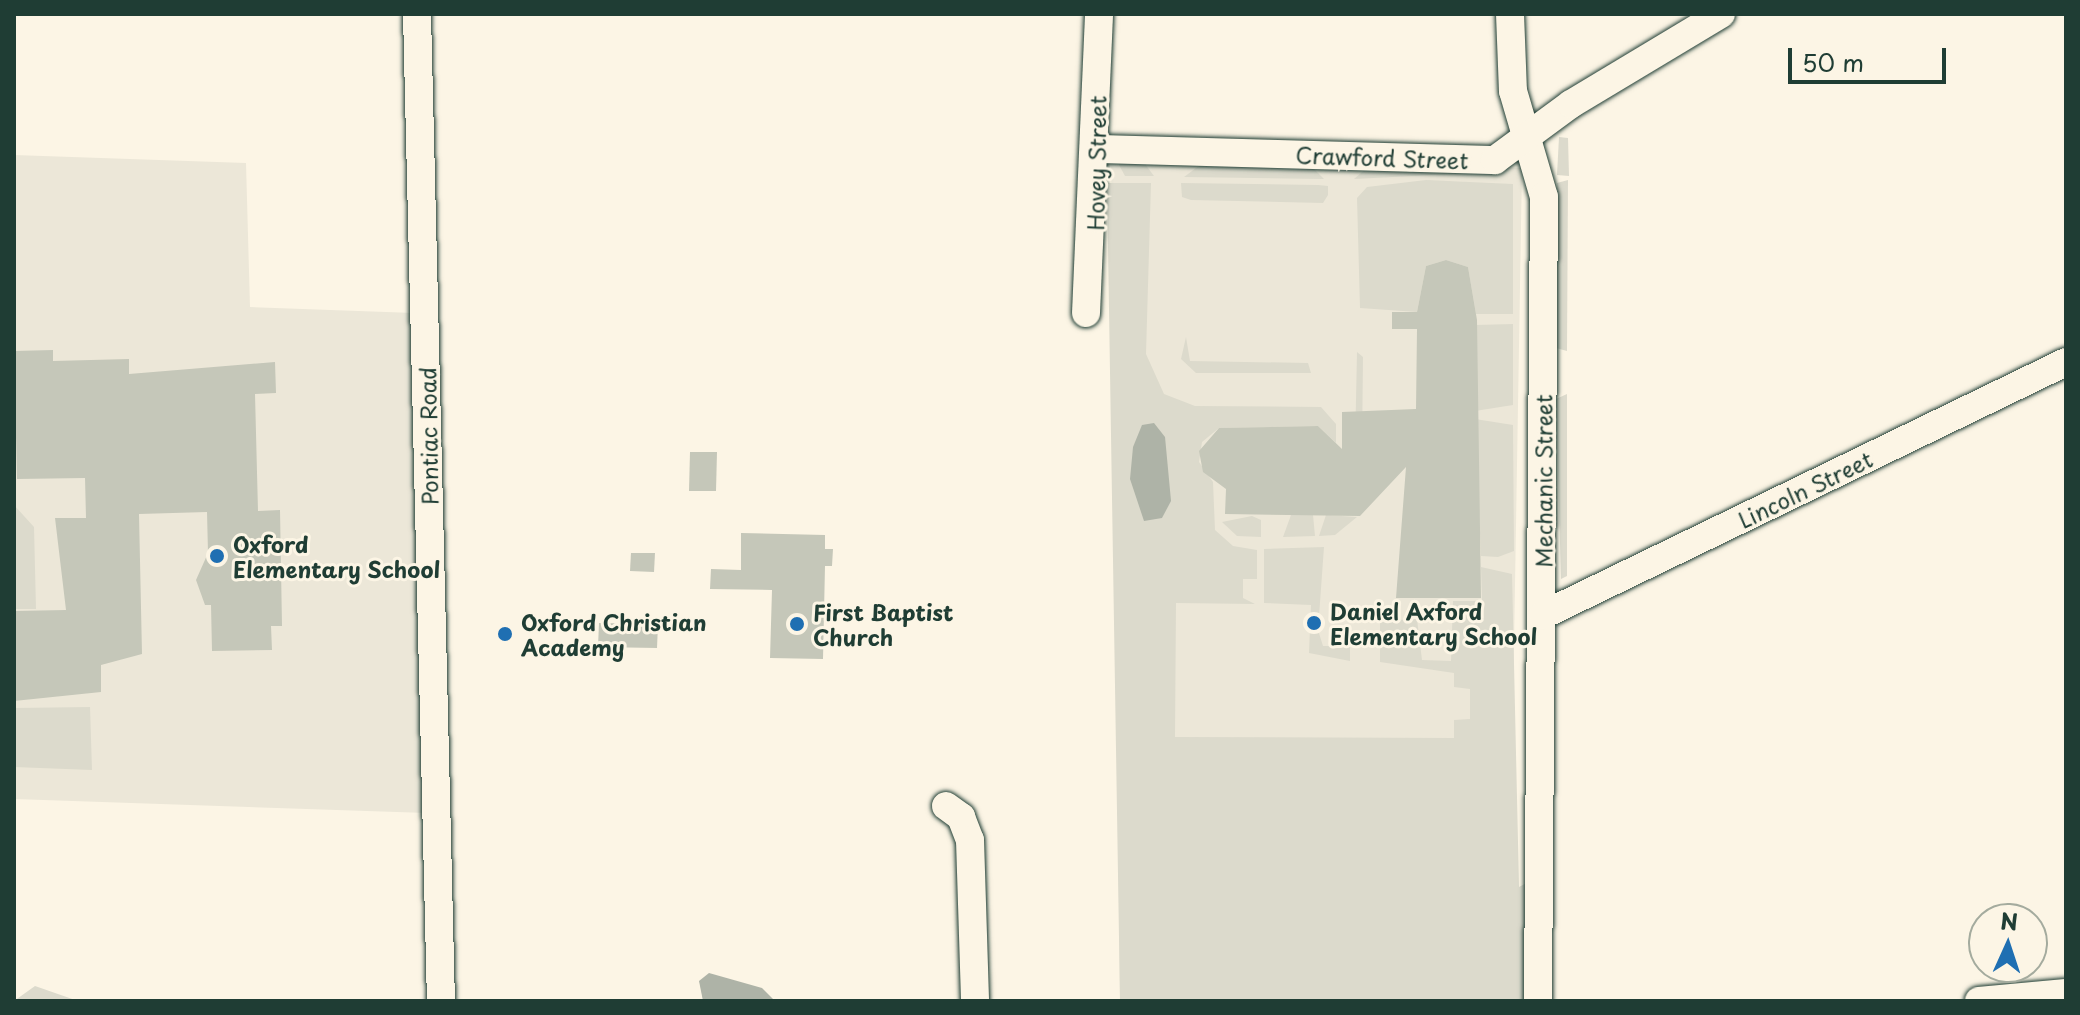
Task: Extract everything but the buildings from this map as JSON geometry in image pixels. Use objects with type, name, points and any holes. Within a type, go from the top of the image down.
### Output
[{"type":"street","name":"Pontiac Road","points":[[417,14],[441,1001]]},
{"type":"street","name":"Hovey Street","points":[[1086,313],[1096,149],[1099,14]]},
{"type":"street","name":"Mechanic Street","points":[[1510,14],[1511,79],[1544,197],[1538,1001]]},
{"type":"street","name":"Crawford Street","points":[[1096,149],[1495,160],[1529,135],[1721,14]]},
{"type":"street","name":"Lincoln Street","points":[[1543,615],[2066,362]]},
{"type":"street","points":[[946,806],[961,817],[970,840],[975,1001]]},
{"type":"street","points":[[1979,1001],[2066,993]]},
{"type":"shaded area","points":[[1559,137],[1568,138],[1569,176],[1557,175]]},
{"type":"shaded area","name":"Daniel Axford Elementary School","points":[[1111,150],[1522,168],[1508,1001],[1120,1001]]},
{"type":"shaded area","name":"Oxford Elementary School","points":[[14,155],[246,163],[250,307],[414,313],[427,813],[14,799]]},
{"type":"shaded area","points":[[1118,163],[1145,164],[1154,176],[1125,176]]},
{"type":"shaded area","points":[[1200,165],[1314,169],[1324,179],[1184,177]]},
{"type":"shaded area","points":[[1368,167],[1511,171],[1354,179]]},
{"type":"shaded area","points":[[1426,180],[1513,184],[1513,314],[1476,314],[1468,267],[1446,260],[1426,266],[1417,312],[1360,308],[1357,198],[1367,187]]},
{"type":"shaded area","points":[[1568,180],[1567,351],[1556,348],[1557,183]]},
{"type":"shaded area","points":[[1107,183],[1151,183],[1146,354],[1164,394],[1195,406],[1321,407],[1336,424],[1336,443],[1318,426],[1219,428],[1202,442],[1199,462],[1213,482],[1215,530],[1233,546],[1257,550],[1257,579],[1243,579],[1243,598],[1255,604],[1176,603],[1175,737],[1454,738],[1454,720],[1470,719],[1470,689],[1454,687],[1454,673],[1380,662],[1380,621],[1417,619],[1422,660],[1451,661],[1453,601],[1482,601],[1481,567],[1512,574],[1519,887],[1530,881],[1526,1001],[1120,1001]]},
{"type":"shaded area","points":[[1181,183],[1318,185],[1328,186],[1328,195],[1323,203],[1191,200],[1182,197]]},
{"type":"shaded area","points":[[1513,324],[1513,405],[1475,411],[1475,325]]},
{"type":"shaded area","points":[[1186,337],[1190,361],[1308,363],[1311,373],[1196,373],[1181,359]]},
{"type":"shaded area","points":[[1357,352],[1363,357],[1362,448],[1355,448]]},
{"type":"shaded area","points":[[1567,394],[1567,576],[1561,579],[1556,399]]},
{"type":"shaded area","points":[[1475,419],[1513,425],[1514,551],[1498,557],[1481,556]]},
{"type":"shaded area","points":[[1154,423],[1165,437],[1171,501],[1162,518],[1144,521],[1130,479],[1133,447],[1142,425]]},
{"type":"shaded area","points":[[14,505],[34,527],[36,609],[14,609]]},
{"type":"shaded area","points":[[1291,515],[1313,515],[1315,536],[1283,537]]},
{"type":"shaded area","points":[[1326,515],[1357,517],[1335,535],[1319,536]]},
{"type":"shaded area","points":[[1252,516],[1261,520],[1261,537],[1237,536],[1222,522]]},
{"type":"shaded area","points":[[1324,547],[1318,630],[1323,646],[1350,646],[1350,661],[1309,653],[1311,605],[1264,603],[1264,549]]},
{"type":"shaded area","points":[[90,707],[92,770],[14,767],[14,708]]},
{"type":"shaded area","points":[[709,973],[762,988],[775,1001],[703,1001],[699,981]]},
{"type":"shaded area","points":[[35,986],[78,1001],[14,1001]]},
{"type":"place","name":"Oxford Elementary School","points":[[217,556]]},
{"type":"place","name":"Daniel Axford Elementary School","points":[[1314,623]]},
{"type":"place","name":"First Baptist Church","points":[[797,624]]},
{"type":"place","name":"Oxford Christian Academy","points":[[505,634]]}]
